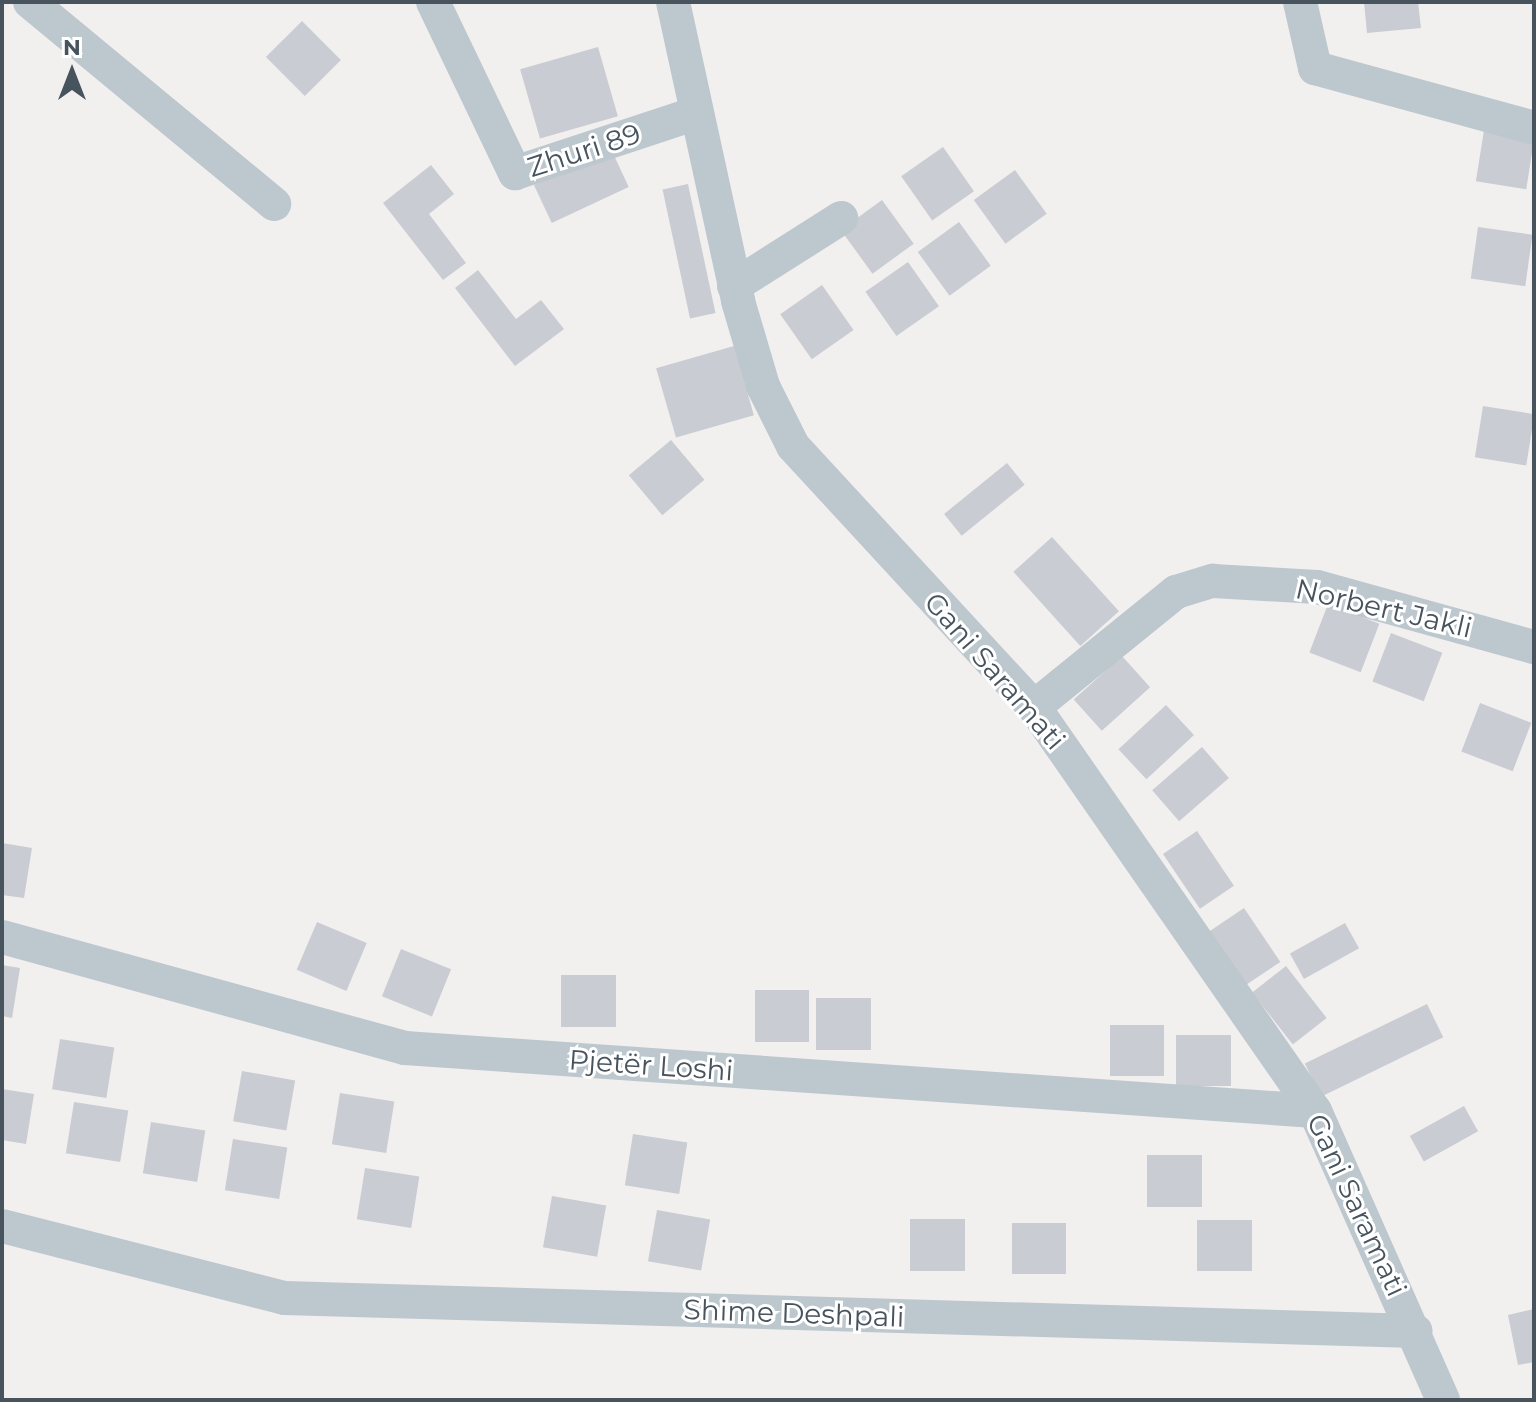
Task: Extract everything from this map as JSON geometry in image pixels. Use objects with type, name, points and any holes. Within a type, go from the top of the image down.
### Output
[{"type":"street","points":[[30,2],[274,204]]},
{"type":"street","name":"Zhuri 89","points":[[433,2],[515,173],[696,113]]},
{"type":"street","name":"Gani Saramati","points":[[675,2],[734,286],[763,386],[793,446],[1034,707],[1315,1111],[1416,1331],[1443,1400]]},
{"type":"street","points":[[1300,2],[1315,68],[1534,128]]},
{"type":"street","points":[[734,286],[841,218]]},
{"type":"street","name":"Norbert Jakli","points":[[1034,707],[1176,592],[1213,581],[1317,587],[1534,647]]},
{"type":"street","name":"Pjetër Loshi","points":[[2,937],[405,1048],[1315,1111]]},
{"type":"street","name":"Shime Deshpali","points":[[2,1226],[174,1275],[284,1298],[1416,1331]]},
{"type":"building","points":[[1364,2],[1418,2],[1421,28],[1367,33]]},
{"type":"building","points":[[302,21],[341,60],[305,96],[266,57]]},
{"type":"building","points":[[598,47],[618,116],[540,139],[520,69]]},
{"type":"building","points":[[1484,130],[1534,138],[1526,189],[1476,181]]},
{"type":"building","points":[[943,147],[974,191],[932,220],[901,176]]},
{"type":"building","points":[[611,149],[629,187],[552,223],[534,185]]},
{"type":"building","points":[[431,165],[454,194],[429,214],[466,263],[443,280],[383,203]]},
{"type":"building","points":[[1015,170],[1047,214],[1005,244],[974,200]]},
{"type":"building","points":[[688,184],[715,313],[690,319],[663,189]]},
{"type":"building","points":[[882,200],[914,244],[872,274],[841,230]]},
{"type":"building","points":[[959,222],[991,266],[949,296],[918,252]]},
{"type":"building","points":[[1478,227],[1532,235],[1525,286],[1471,278]]},
{"type":"building","points":[[908,262],[939,306],[896,336],[865,292]]},
{"type":"building","points":[[478,270],[516,319],[541,300],[564,329],[515,366],[455,288]]},
{"type":"building","points":[[822,285],[854,330],[812,359],[780,314]]},
{"type":"building","points":[[734,346],[754,415],[676,438],[656,368]]},
{"type":"building","points":[[1483,406],[1534,414],[1526,465],[1475,457]]},
{"type":"building","points":[[671,440],[704,480],[662,515],[629,475]]},
{"type":"building","points":[[1007,463],[1025,485],[962,536],[944,514]]},
{"type":"building","points":[[1052,537],[1119,611],[1080,646],[1013,572]]},
{"type":"building","points":[[1328,604],[1379,624],[1361,672],[1309,653]]},
{"type":"building","points":[[1391,633],[1442,653],[1424,701],[1372,682]]},
{"type":"building","points":[[1122,656],[1150,687],[1102,731],[1074,699]]},
{"type":"building","points":[[1480,703],[1531,723],[1513,771],[1461,752]]},
{"type":"building","points":[[1166,705],[1194,735],[1146,779],[1118,749]]},
{"type":"building","points":[[1202,747],[1229,778],[1179,821],[1152,790]]},
{"type":"building","points":[[1197,831],[1234,886],[1200,909],[1163,854]]},
{"type":"building","points":[[2,843],[32,848],[24,898],[2,895]]},
{"type":"building","points":[[1244,908],[1280,962],[1246,985],[1209,931]]},
{"type":"building","points":[[317,922],[367,943],[346,991],[297,970]]},
{"type":"building","points":[[1345,923],[1359,948],[1304,979],[1290,954]]},
{"type":"building","points":[[401,949],[451,969],[432,1017],[382,996]]},
{"type":"building","points":[[2,965],[20,968],[12,1018],[2,1016]]},
{"type":"building","points":[[1286,966],[1327,1018],[1293,1044],[1252,992]]},
{"type":"building","points":[[561,975],[616,975],[616,1027],[561,1027]]},
{"type":"building","points":[[755,990],[809,990],[809,1042],[755,1042]]},
{"type":"building","points":[[816,998],[871,998],[871,1050],[816,1050]]},
{"type":"building","points":[[1427,1004],[1443,1037],[1321,1097],[1305,1064]]},
{"type":"building","points":[[1110,1025],[1164,1025],[1164,1076],[1110,1076]]},
{"type":"building","points":[[1176,1035],[1231,1035],[1231,1086],[1176,1086]]},
{"type":"building","points":[[60,1039],[114,1048],[106,1098],[52,1089]]},
{"type":"building","points":[[242,1071],[295,1080],[286,1131],[233,1121]]},
{"type":"building","points":[[2,1089],[34,1094],[26,1144],[2,1140]]},
{"type":"building","points":[[340,1093],[394,1102],[386,1153],[332,1144]]},
{"type":"building","points":[[74,1102],[128,1111],[120,1162],[66,1153]]},
{"type":"building","points":[[1464,1106],[1478,1131],[1424,1161],[1410,1136]]},
{"type":"building","points":[[151,1122],[205,1131],[197,1182],[143,1173]]},
{"type":"building","points":[[633,1134],[687,1143],[679,1194],[625,1185]]},
{"type":"building","points":[[233,1139],[287,1148],[279,1199],[225,1190]]},
{"type":"building","points":[[1147,1155],[1202,1155],[1202,1207],[1147,1207]]},
{"type":"building","points":[[365,1168],[419,1177],[411,1228],[357,1219]]},
{"type":"building","points":[[552,1196],[606,1206],[597,1257],[543,1247]]},
{"type":"building","points":[[657,1210],[710,1219],[701,1271],[648,1261]]},
{"type":"building","points":[[910,1219],[965,1219],[965,1271],[910,1271]]},
{"type":"building","points":[[1197,1220],[1252,1220],[1252,1271],[1197,1271]]},
{"type":"building","points":[[1012,1223],[1066,1223],[1066,1274],[1012,1274]]},
{"type":"building","points":[[1534,1309],[1534,1362],[1518,1365],[1508,1315]]}]
